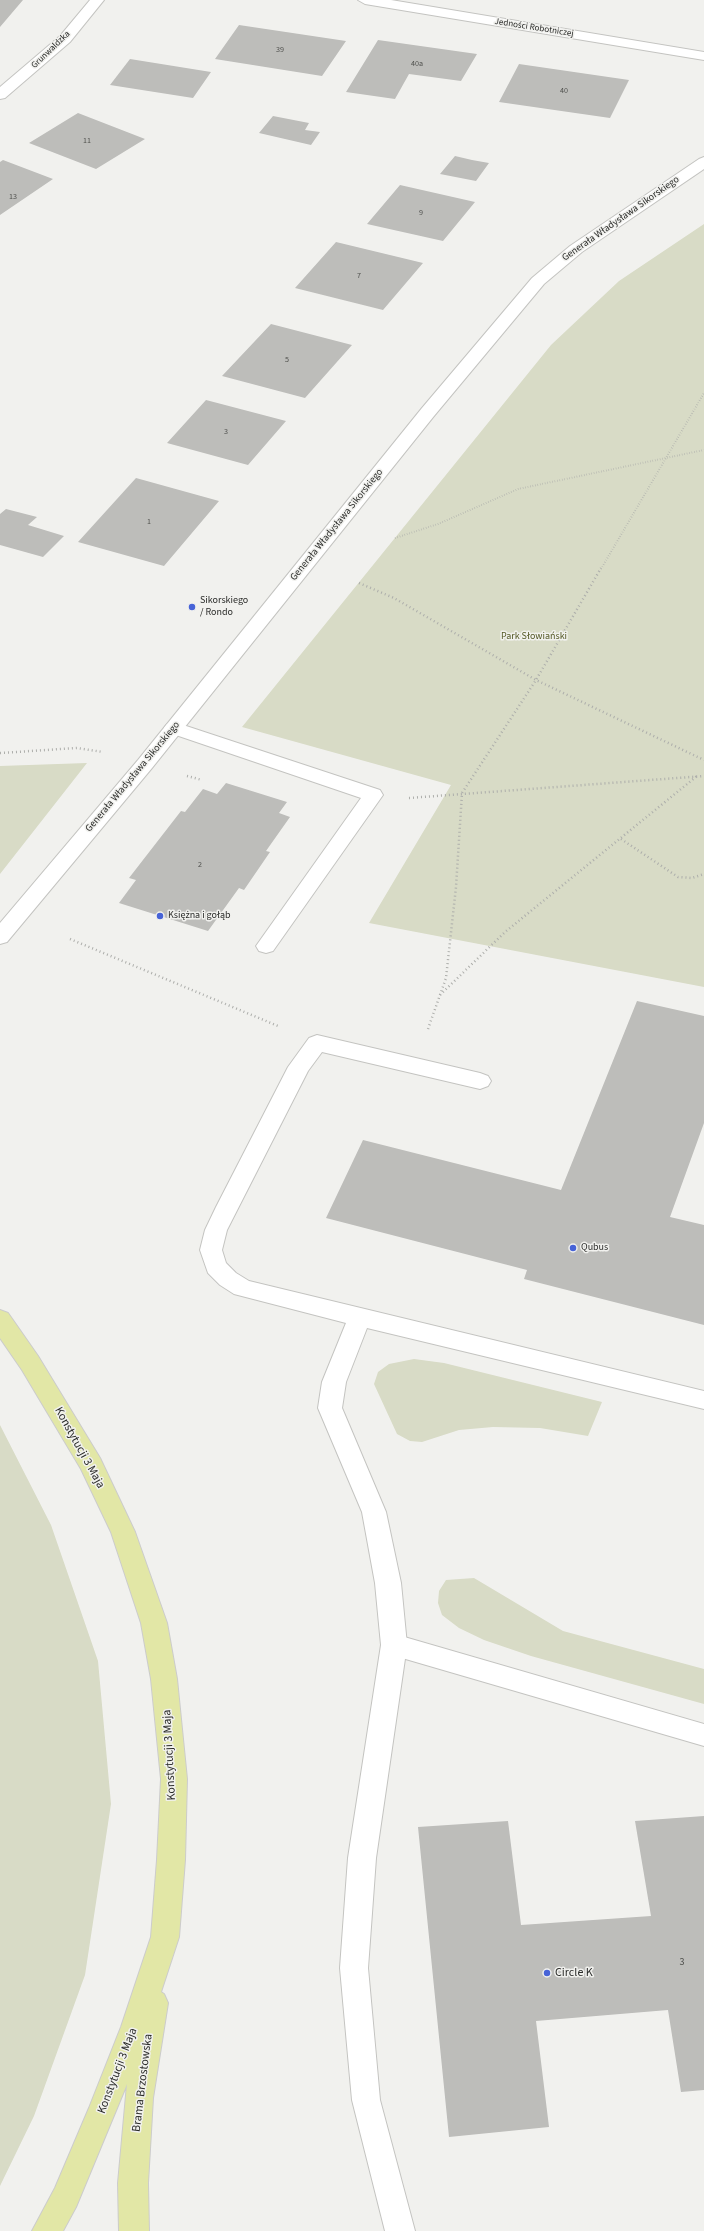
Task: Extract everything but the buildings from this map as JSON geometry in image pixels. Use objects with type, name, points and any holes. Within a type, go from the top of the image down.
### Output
[{"type":"main road","name":"Konstytucji 3 Maja","points":[[0,1320],[30,1363],[90,1464],[122,1532],[150,1609],[164,1678],[174,1778],[171,1860],[165,1937],[135,2027],[103,2108],[66,2197],[47,2231]]},
{"type":"main road","name":"Brama Brzostowska","points":[[134,2231],[133,2183],[139,2098],[165,1937]]},
{"type":"street","name":"Grunwaldzka","points":[[0,95],[65,39],[97,0]]},
{"type":"street","name":"Jedności Robotniczej","points":[[365,0],[704,56]]},
{"type":"street","name":"Generała Władysława Sikorskiego","points":[[2,932],[174,728],[423,418],[538,281],[576,249],[704,162]]},
{"type":"street","points":[[174,728],[373,795],[266,946]]},
{"type":"street","points":[[480,1081],[317,1043],[299,1067],[216,1230],[211,1250],[216,1267],[228,1279],[242,1288],[704,1400]]},
{"type":"street","points":[[360,1317],[334,1382],[330,1408],[374,1512],[388,1583],[394,1645],[362,1858],[354,1968],[366,2100],[400,2231]]},
{"type":"street","points":[[394,1645],[704,1735]]},
{"type":"path","points":[[411,1065],[433,1020],[439,995],[446,978],[456,886],[462,793],[536,680],[665,457],[704,393]]},
{"type":"path","points":[[395,538],[438,524],[518,489],[704,450]]},
{"type":"path","points":[[359,583],[394,598],[536,680],[704,760]]},
{"type":"path","points":[[439,995],[505,932],[697,776]]},
{"type":"path","points":[[373,795],[413,798],[462,793],[704,776]]},
{"type":"path","points":[[621,839],[678,876],[692,878],[704,874]]},
{"type":"path","points":[[70,939],[317,1043]]},
{"type":"green space","name":"Park Słowiański","points":[[704,224],[704,987],[369,923],[451,785],[242,727],[551,345],[619,281]]},
{"type":"green space","points":[[87,763],[0,874],[0,766]]},
{"type":"green space","points":[[414,1359],[444,1363],[602,1402],[588,1436],[540,1428],[493,1427],[459,1430],[422,1442],[410,1441],[397,1434],[374,1384],[378,1372],[389,1364]]},
{"type":"green space","points":[[0,1425],[51,1525],[98,1661],[111,1804],[85,1975],[34,2116],[0,2186]]},
{"type":"green space","points":[[474,1578],[563,1631],[704,1669],[704,1704],[531,1656],[484,1640],[459,1628],[442,1615],[438,1603],[439,1591],[446,1580]]},
{"type":"place","name":"Sikorskiego / Rondo","points":[[192,607]]},
{"type":"place","name":"Księżna i gołąb","points":[[160,916]]},
{"type":"place","name":"Qubus","points":[[573,1248]]},
{"type":"place","name":"Circle K","points":[[547,1973]]}]
